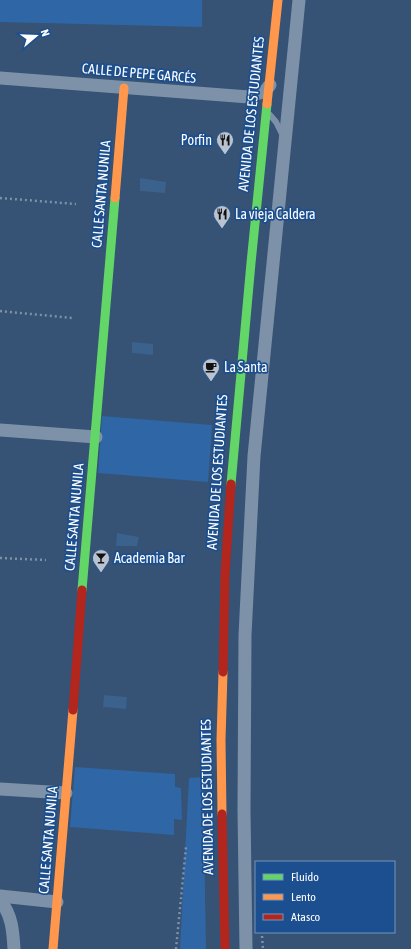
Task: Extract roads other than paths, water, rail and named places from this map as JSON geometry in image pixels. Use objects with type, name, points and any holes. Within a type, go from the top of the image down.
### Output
[{"type":"street","name":"AVENIDA DE LOS ESTUDIANTES","points":[[225,949],[221,740],[225,574],[233,455],[278,0]]},
{"type":"street","points":[[246,949],[244,810],[245,635],[254,456],[299,0]]},
{"type":"street","name":"CALLE DE PEPE GARCÉS","points":[[0,78],[255,101],[270,85]]},
{"type":"street","name":"CALLE SANTA NUNILA","points":[[53,949],[84,559],[96,437],[113,205],[124,88]]},
{"type":"street","points":[[0,430],[96,437]]},
{"type":"street","points":[[0,789],[66,794]]},
{"type":"street","points":[[0,896],[57,902]]},
{"type":"street","points":[[0,900],[10,917],[14,949]]},
{"type":"lane","points":[[255,101],[276,122],[285,141]]},
{"type":"place","name":"Porfin","points":[[225,155]]},
{"type":"place","name":"La vieja Caldera","points":[[222,229]]},
{"type":"place","name":"La Santa","points":[[211,382]]},
{"type":"place","name":"Academia Bar","points":[[101,573]]}]
